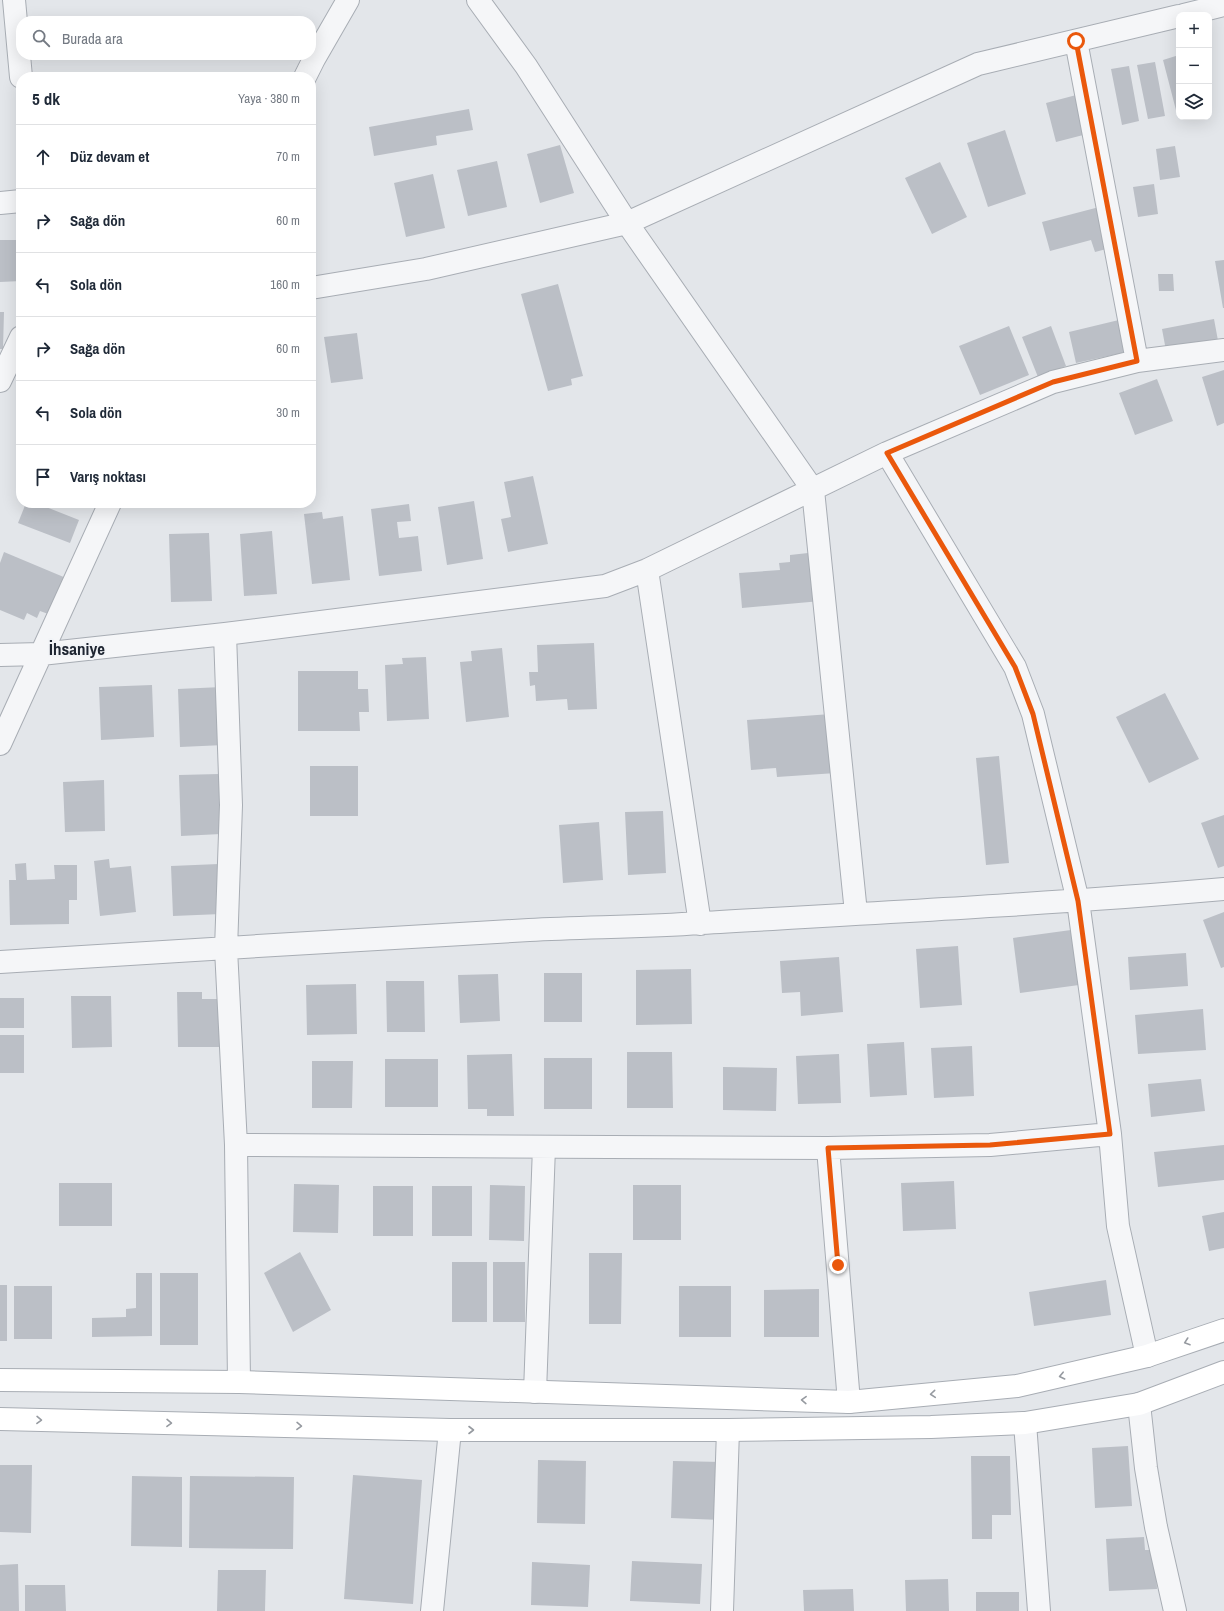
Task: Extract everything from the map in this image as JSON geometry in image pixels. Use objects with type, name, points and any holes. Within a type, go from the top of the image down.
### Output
[{"type":"main road","points":[[0,1380],[240,1382],[849,1402],[1017,1386],[1147,1356],[1224,1330]]},
{"type":"main road","points":[[0,1419],[450,1430],[728,1430],[931,1427],[1025,1423],[1139,1404],[1224,1372]]},
{"type":"street","points":[[14,0],[16,22]]},
{"type":"street","points":[[316,56],[348,0]]},
{"type":"street","points":[[478,0],[526,66],[627,223],[813,490],[856,913]]},
{"type":"street","points":[[1196,12],[1224,5]]},
{"type":"street","points":[[316,287],[426,269],[627,223],[978,64],[1176,17]]},
{"type":"street","points":[[1076,41],[1137,361]]},
{"type":"street","points":[[19,60],[21,72]]},
{"type":"street","points":[[308,72],[314,60]]},
{"type":"street","points":[[0,202],[16,201]]},
{"type":"street","points":[[0,381],[16,347]]},
{"type":"street","points":[[0,655],[41,654],[225,634],[605,586],[647,570],[887,453],[1053,382],[1137,361],[1224,350]]},
{"type":"street","points":[[887,453],[1015,667],[1033,714],[1078,901],[1110,1134],[1118,1226],[1147,1356]]},
{"type":"street","points":[[0,744],[108,508]]},
{"type":"street","points":[[647,570],[700,924]]},
{"type":"street","points":[[225,634],[231,805],[226,949],[236,1145],[240,1382]]},
{"type":"street","points":[[0,962],[522,930],[700,924],[856,913],[1078,901],[1224,889]]},
{"type":"street","points":[[236,1145],[828,1148],[990,1145],[1110,1134]]},
{"type":"street","points":[[535,1392],[544,1147]]},
{"type":"street","points":[[828,1148],[849,1402]]},
{"type":"street","points":[[1139,1404],[1146,1468],[1156,1527],[1175,1611]]},
{"type":"street","points":[[1025,1423],[1039,1611]]},
{"type":"street","points":[[432,1611],[450,1430]]},
{"type":"street","points":[[722,1611],[728,1430]]},
{"type":"building","points":[[1176,56],[1176,110],[1163,60]]},
{"type":"building","points":[[1155,62],[1165,116],[1148,119],[1137,65]]},
{"type":"building","points":[[1129,66],[1139,121],[1122,125],[1111,69]]},
{"type":"building","points":[[1080,94],[1091,133],[1056,142],[1046,103]]},
{"type":"building","points":[[469,109],[473,130],[436,136],[437,145],[374,156],[369,127]]},
{"type":"building","points":[[1005,130],[1026,194],[988,207],[967,143]]},
{"type":"building","points":[[560,145],[574,193],[540,203],[527,154]]},
{"type":"building","points":[[1175,146],[1180,177],[1160,180],[1156,149]]},
{"type":"building","points":[[497,161],[507,207],[468,216],[457,170]]},
{"type":"building","points":[[940,162],[967,217],[932,234],[905,178]]},
{"type":"building","points":[[433,174],[445,228],[406,237],[394,183]]},
{"type":"building","points":[[1154,184],[1158,214],[1138,217],[1133,187]]},
{"type":"building","points":[[1103,206],[1114,247],[1095,252],[1091,240],[1050,251],[1042,222]]},
{"type":"building","points":[[0,240],[16,240],[16,281],[0,282]]},
{"type":"building","points":[[1224,260],[1224,308],[1223,308],[1215,261]]},
{"type":"building","points":[[1158,274],[1173,274],[1174,291],[1159,291]]},
{"type":"building","points":[[558,284],[583,376],[571,379],[572,385],[548,391],[521,294]]},
{"type":"building","points":[[0,312],[4,312],[3,349],[0,349]]},
{"type":"building","points":[[1123,319],[1131,351],[1076,363],[1069,332]]},
{"type":"building","points":[[1214,319],[1219,346],[1167,356],[1162,329]]},
{"type":"building","points":[[1009,326],[1029,375],[980,395],[959,346]]},
{"type":"building","points":[[1051,326],[1066,366],[1038,377],[1022,337]]},
{"type":"building","points":[[357,333],[363,379],[331,383],[324,337]]},
{"type":"building","points":[[1224,370],[1224,423],[1217,426],[1202,377]]},
{"type":"building","points":[[1157,379],[1173,421],[1135,435],[1119,393]]},
{"type":"building","points":[[533,476],[548,544],[508,552],[501,519],[511,517],[504,482]]},
{"type":"building","points":[[474,501],[483,559],[447,565],[438,507]]},
{"type":"building","points":[[409,504],[411,521],[397,522],[399,538],[418,536],[422,571],[379,576],[371,509]]},
{"type":"building","points":[[24,508],[49,508],[79,520],[70,543],[18,523]]},
{"type":"building","points":[[322,512],[323,519],[343,516],[350,580],[312,584],[304,514]]},
{"type":"building","points":[[272,531],[277,594],[244,596],[240,534]]},
{"type":"building","points":[[209,533],[212,601],[171,602],[169,534]]},
{"type":"building","points":[[4,552],[66,578],[51,615],[40,611],[37,618],[27,613],[24,620],[0,610],[0,563]]},
{"type":"building","points":[[817,552],[821,601],[742,608],[739,573],[780,570],[779,563],[790,562],[790,555]]},
{"type":"building","points":[[594,643],[597,709],[568,710],[567,699],[536,701],[535,685],[530,686],[529,672],[538,672],[537,645]]},
{"type":"building","points":[[502,648],[509,717],[466,722],[460,662],[472,661],[471,651]]},
{"type":"building","points":[[426,657],[429,719],[387,721],[385,665],[403,664],[402,658]]},
{"type":"building","points":[[298,671],[358,671],[358,689],[368,689],[369,712],[359,712],[360,731],[298,731]]},
{"type":"building","points":[[152,685],[154,737],[101,740],[99,687]]},
{"type":"building","points":[[222,687],[224,745],[180,747],[178,689]]},
{"type":"building","points":[[1165,693],[1199,759],[1149,783],[1116,717]]},
{"type":"building","points":[[831,714],[836,773],[777,777],[776,768],[751,770],[747,720]]},
{"type":"building","points":[[999,756],[1009,863],[986,865],[976,758]]},
{"type":"building","points":[[310,766],[358,766],[358,816],[310,816]]},
{"type":"building","points":[[219,774],[221,834],[181,836],[179,775]]},
{"type":"building","points":[[104,780],[105,831],[65,832],[63,782]]},
{"type":"building","points":[[663,811],[666,873],[628,875],[625,812]]},
{"type":"building","points":[[1224,815],[1224,866],[1218,868],[1201,823]]},
{"type":"building","points":[[599,822],[603,880],[563,883],[559,825]]},
{"type":"building","points":[[109,859],[110,868],[131,866],[136,912],[100,916],[94,861]]},
{"type":"building","points":[[26,863],[27,880],[55,879],[54,865],[77,865],[77,900],[69,900],[69,924],[10,925],[9,880],[16,880],[15,864]]},
{"type":"building","points":[[219,864],[221,914],[173,916],[171,866]]},
{"type":"building","points":[[1224,912],[1224,967],[1221,968],[1203,920]]},
{"type":"building","points":[[1071,930],[1079,985],[1020,993],[1013,938]]},
{"type":"building","points":[[958,946],[962,1005],[920,1008],[916,949]]},
{"type":"building","points":[[1186,953],[1188,986],[1130,990],[1128,957]]},
{"type":"building","points":[[839,957],[843,1012],[801,1016],[800,992],[782,993],[780,961]]},
{"type":"building","points":[[691,969],[692,1024],[636,1025],[636,970]]},
{"type":"building","points":[[544,973],[582,973],[582,1022],[544,1022]]},
{"type":"building","points":[[498,974],[500,1021],[460,1023],[458,975]]},
{"type":"building","points":[[386,981],[424,981],[425,1032],[387,1032]]},
{"type":"building","points":[[356,984],[357,1034],[307,1035],[306,985]]},
{"type":"building","points":[[177,992],[202,992],[202,999],[222,999],[223,1047],[178,1047]]},
{"type":"building","points":[[71,996],[111,996],[112,1047],[72,1048]]},
{"type":"building","points":[[0,998],[24,998],[24,1028],[0,1028]]},
{"type":"building","points":[[1203,1009],[1206,1050],[1138,1054],[1135,1015]]},
{"type":"building","points":[[0,1035],[24,1035],[24,1073],[0,1073]]},
{"type":"building","points":[[904,1042],[907,1095],[870,1097],[867,1044]]},
{"type":"building","points":[[972,1046],[974,1096],[934,1098],[931,1048]]},
{"type":"building","points":[[627,1052],[672,1052],[673,1108],[627,1108]]},
{"type":"building","points":[[512,1054],[514,1116],[487,1116],[487,1109],[468,1109],[467,1055]]},
{"type":"building","points":[[839,1054],[841,1103],[798,1104],[796,1056]]},
{"type":"building","points":[[544,1058],[592,1058],[592,1109],[544,1109]]},
{"type":"building","points":[[385,1059],[438,1059],[438,1107],[385,1107]]},
{"type":"building","points":[[312,1061],[353,1061],[352,1108],[312,1108]]},
{"type":"building","points":[[723,1067],[777,1068],[776,1111],[723,1110]]},
{"type":"building","points":[[1201,1079],[1205,1111],[1151,1117],[1148,1084]]},
{"type":"building","points":[[1224,1145],[1224,1180],[1158,1187],[1154,1152]]},
{"type":"building","points":[[954,1181],[956,1229],[903,1231],[901,1183]]},
{"type":"building","points":[[59,1183],[112,1183],[112,1226],[59,1226]]},
{"type":"building","points":[[294,1184],[339,1185],[338,1233],[293,1232]]},
{"type":"building","points":[[490,1185],[525,1186],[524,1241],[489,1240]]},
{"type":"building","points":[[633,1185],[681,1185],[681,1240],[633,1240]]},
{"type":"building","points":[[373,1186],[413,1186],[413,1236],[373,1236]]},
{"type":"building","points":[[432,1186],[472,1186],[472,1236],[432,1236]]},
{"type":"building","points":[[1224,1212],[1224,1248],[1209,1251],[1202,1216]]},
{"type":"building","points":[[300,1252],[331,1310],[293,1332],[264,1273]]},
{"type":"building","points":[[589,1253],[622,1253],[621,1324],[589,1324]]},
{"type":"building","points":[[452,1262],[487,1262],[487,1322],[452,1322]]},
{"type":"building","points":[[493,1262],[525,1262],[525,1322],[493,1322]]},
{"type":"building","points":[[136,1273],[152,1273],[152,1336],[92,1337],[92,1318],[126,1317],[126,1309],[136,1308]]},
{"type":"building","points":[[160,1273],[198,1273],[198,1345],[160,1345]]},
{"type":"building","points":[[1106,1280],[1111,1315],[1034,1326],[1029,1292]]},
{"type":"building","points":[[0,1285],[7,1285],[7,1341],[0,1341]]},
{"type":"building","points":[[14,1286],[52,1286],[52,1339],[14,1339]]},
{"type":"building","points":[[679,1286],[731,1286],[731,1337],[679,1337]]},
{"type":"building","points":[[819,1289],[819,1337],[764,1337],[764,1290]]},
{"type":"building","points":[[1128,1446],[1132,1506],[1095,1508],[1092,1448]]},
{"type":"building","points":[[971,1456],[1010,1456],[1011,1515],[992,1515],[992,1539],[972,1539]]},
{"type":"building","points":[[538,1460],[586,1461],[585,1524],[537,1523]]},
{"type":"building","points":[[673,1461],[723,1462],[721,1520],[671,1518]]},
{"type":"building","points":[[0,1465],[32,1465],[31,1533],[0,1532]]},
{"type":"building","points":[[353,1475],[422,1480],[413,1604],[344,1599]]},
{"type":"building","points":[[132,1476],[182,1477],[182,1547],[131,1546]]},
{"type":"building","points":[[190,1476],[294,1477],[293,1549],[189,1548]]},
{"type":"building","points":[[1144,1537],[1145,1550],[1155,1550],[1157,1589],[1109,1591],[1106,1539]]},
{"type":"building","points":[[632,1561],[702,1564],[700,1604],[630,1601]]},
{"type":"building","points":[[532,1562],[590,1565],[588,1607],[531,1605]]},
{"type":"building","points":[[18,1564],[19,1611],[0,1611],[0,1565]]},
{"type":"building","points":[[218,1570],[266,1570],[265,1611],[217,1611]]},
{"type":"building","points":[[948,1579],[949,1611],[906,1611],[905,1580]]},
{"type":"building","points":[[25,1585],[65,1585],[66,1611],[25,1611]]},
{"type":"building","points":[[853,1589],[854,1611],[804,1611],[803,1590]]},
{"type":"building","points":[[976,1592],[1019,1592],[1019,1611],[976,1611]]},
{"type":"district","name":"İhsaniye","points":[[77,648]]},
{"type":"route","points":[[838,1265],[828,1148],[990,1145],[1110,1134],[1078,901],[1033,714],[1015,667],[887,453],[1053,382],[1137,361],[1076,41]]}]
